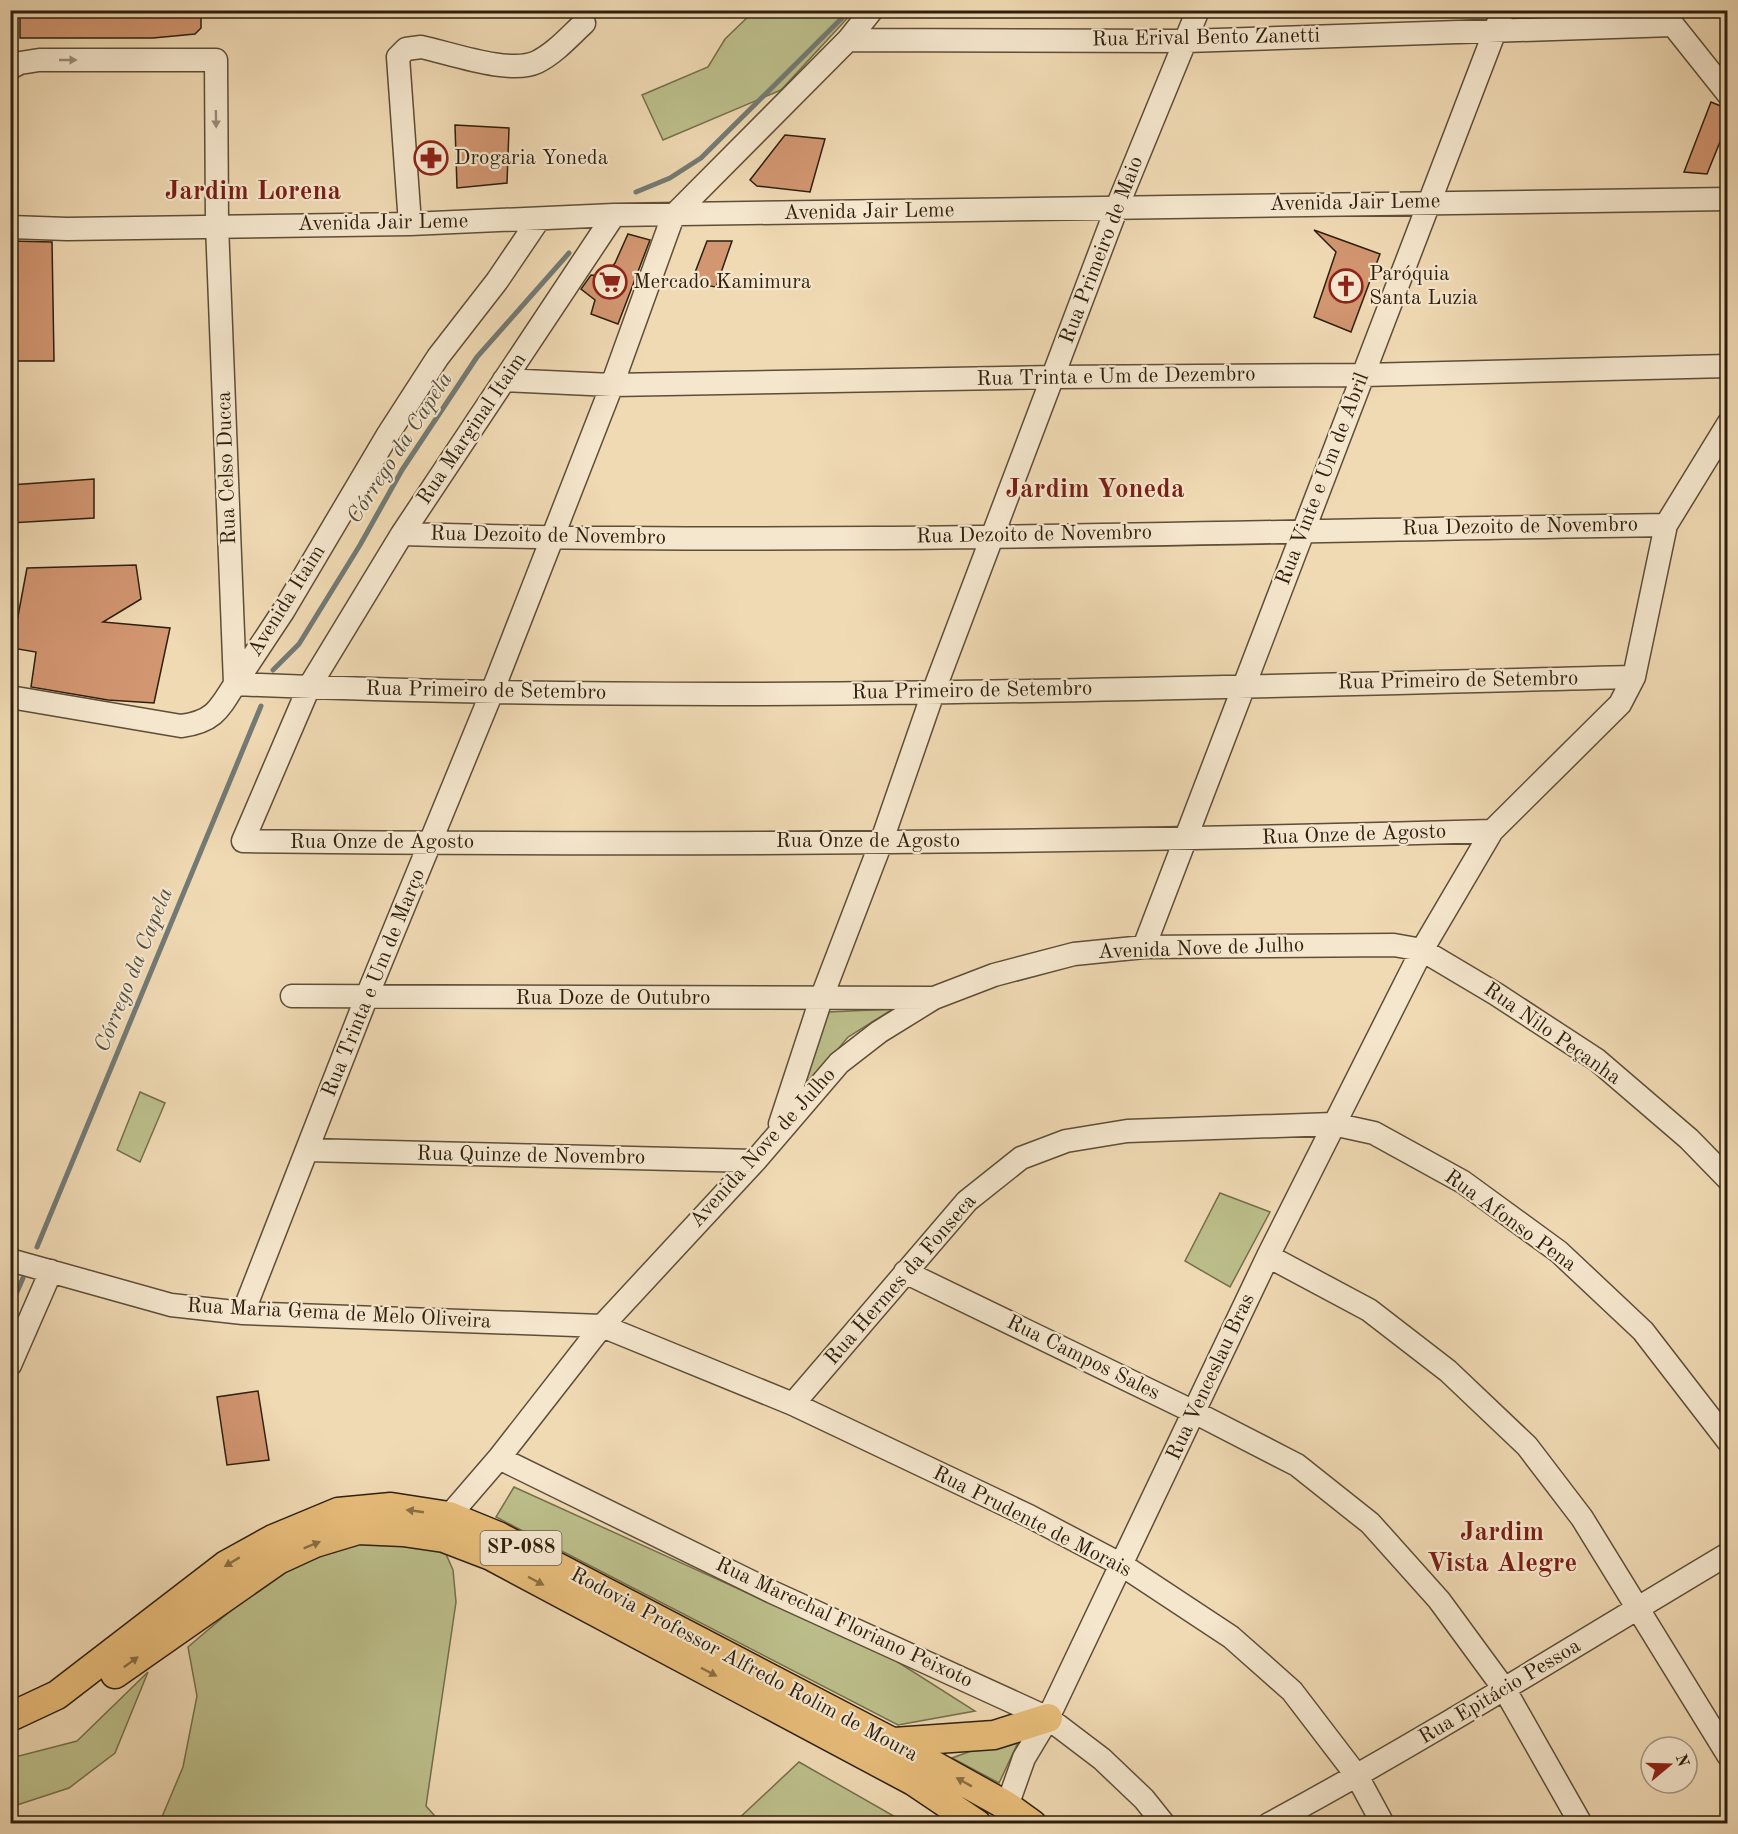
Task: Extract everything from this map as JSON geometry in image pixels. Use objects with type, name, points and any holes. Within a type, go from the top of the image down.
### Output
[{"type":"main road","name":"Rodovia Professor Alfredo Rolim de Moura","points":[[10,1718],[57,1695],[226,1565],[273,1539],[338,1512],[391,1507],[449,1516],[498,1536],[892,1742],[1007,1806],[1032,1824]]},
{"type":"main road","name":"Rodovia Professor Alfredo Rolim de Moura","points":[[10,1736],[56,1717],[278,1560],[315,1543],[358,1530],[403,1532],[444,1538],[491,1556],[913,1781],[977,1824]]},
{"type":"main road","points":[[892,1742],[994,1735],[1048,1718]]},
{"type":"street","points":[[673,216],[848,40],[872,10]]},
{"type":"street","name":"Rua Primeiro de Maio","points":[[777,1134],[821,999],[882,840],[933,693],[1117,207],[1198,10]]},
{"type":"street","name":"Rua Erival Bento Zanetti","points":[[848,40],[1186,41],[1499,20],[1672,25],[1728,94]]},
{"type":"street","name":"Rua Vinte e Um de Abril","points":[[1144,947],[1187,840],[1428,201],[1499,20]]},
{"type":"street","points":[[410,224],[398,57],[406,49],[421,47],[511,66],[534,63],[554,51],[584,23]]},
{"type":"street","name":"Rua Celso Ducca","points":[[10,68],[20,63],[39,60],[216,60],[217,225],[235,684]]},
{"type":"street","name":"Avenida Jair Leme","points":[[10,227],[67,229],[217,225],[410,224],[614,216],[1428,201],[1728,199]]},
{"type":"street","name":"Rua Marginal Itaim","points":[[243,841],[309,687],[402,534],[614,216]]},
{"type":"street","name":"Rua Trinta e Um de Março","points":[[243,1313],[367,996],[432,843],[492,692],[612,385],[673,216]]},
{"type":"street","name":"Avenida Itaim","points":[[235,684],[284,610],[387,436],[432,367],[497,281],[539,219]]},
{"type":"street","name":"Rua Trinta e Um de Dezembro","points":[[504,380],[612,385],[1053,377],[1363,375],[1728,366]]},
{"type":"street","points":[[1422,950],[1492,831],[1620,705],[1634,677],[1666,525],[1728,424]]},
{"type":"street","name":"Rua Dezoito de Novembro","points":[[402,534],[552,538],[993,537],[1666,525]]},
{"type":"street","name":"Rua Primeiro de Setembro","points":[[235,684],[492,692],[933,693],[1634,677]]},
{"type":"street","points":[[10,697],[182,726],[202,723],[220,708],[235,684]]},
{"type":"street","name":"Rua Onze de Agosto","points":[[243,841],[432,843],[1187,840],[1492,831]]},
{"type":"street","name":"Avenida Nove de Julho","points":[[449,1516],[499,1458],[602,1326],[755,1161],[838,1064],[879,1032],[934,998],[994,975],[1074,954],[1144,947],[1394,945],[1422,950]]},
{"type":"street","name":"Rua Venceslau Bras","points":[[1007,1806],[1024,1758],[1048,1718],[1268,1256],[1422,950]]},
{"type":"street","name":"Rua Nilo Peçanha","points":[[1422,950],[1496,994],[1597,1060],[1689,1139],[1728,1179]]},
{"type":"street","name":"Rua Doze de Outubro","points":[[292,996],[934,998]]},
{"type":"street","name":"Rua Hermes da Fonseca","points":[[793,1404],[967,1201],[1021,1158],[1066,1141],[1128,1131],[1334,1124]]},
{"type":"street","name":"Rua Afonso Pena","points":[[1334,1124],[1374,1133],[1463,1182],[1559,1252],[1643,1331],[1728,1441]]},
{"type":"street","name":"Rua Quinze de Novembro","points":[[307,1150],[755,1161]]},
{"type":"street","points":[[1268,1256],[1369,1310],[1448,1371],[1527,1446],[1582,1518],[1728,1755]]},
{"type":"street","name":"Rua Maria Gema de Melo Oliveira","points":[[10,1260],[171,1305],[243,1313],[602,1326]]},
{"type":"street","points":[[10,1365],[51,1271]]},
{"type":"street","name":"Rua Campos Sales","points":[[905,1272],[1194,1412],[1297,1465],[1370,1523],[1439,1600],[1505,1690],[1581,1824]]},
{"type":"street","name":"Rua Prudente de Morais","points":[[602,1326],[793,1404],[1029,1516],[1122,1565],[1231,1637],[1292,1691],[1357,1776],[1383,1824]]},
{"type":"street","name":"Rua Marechal Floriano Peixoto","points":[[499,1458],[772,1592],[1048,1718],[1102,1759],[1144,1799],[1164,1824]]},
{"type":"street","name":"Rua Epitácio Pessoa","points":[[1269,1824],[1505,1690],[1728,1554]]},
{"type":"green space","points":[[754,11],[854,11],[781,90],[663,140],[642,95],[708,67],[725,39]]},
{"type":"green space","points":[[893,1009],[848,1037],[798,1097],[829,1012]]},
{"type":"green space","points":[[140,1092],[165,1103],[140,1162],[117,1150]]},
{"type":"green space","points":[[1220,1193],[1270,1212],[1230,1287],[1185,1261]]},
{"type":"green space","points":[[514,1487],[893,1659],[975,1711],[898,1725],[496,1517]]},
{"type":"green space","points":[[359,1536],[441,1543],[453,1570],[456,1602],[426,1806],[441,1823],[159,1824],[183,1767],[197,1696],[188,1647],[282,1567]]},
{"type":"green space","points":[[148,1672],[115,1753],[69,1788],[11,1807],[11,1758],[77,1741]]},
{"type":"green space","points":[[1023,1732],[999,1783],[952,1758]]},
{"type":"green space","points":[[799,1762],[906,1823],[734,1823]]},
{"type":"building","points":[[20,10],[201,10],[201,28],[195,34],[153,38],[20,38]]},
{"type":"building","points":[[1711,102],[1728,109],[1728,122],[1707,174],[1684,172]]},
{"type":"building","points":[[455,125],[509,128],[507,183],[457,188]]},
{"type":"building","points":[[785,135],[825,139],[810,192],[757,186],[750,180]]},
{"type":"building","name":"Paróquia Santa Luzia","points":[[1314,230],[1380,254],[1351,332],[1314,317],[1336,252]]},
{"type":"building","name":"Mercado Kamimura","points":[[628,234],[650,240],[618,324],[591,314],[595,300],[581,289],[591,275],[604,276],[615,263]]},
{"type":"building","points":[[10,241],[52,242],[54,361],[10,361]]},
{"type":"building","points":[[707,241],[732,241],[716,287],[691,283]]},
{"type":"building","points":[[94,479],[94,518],[10,523],[10,485]]},
{"type":"building","points":[[136,565],[141,599],[103,622],[170,628],[154,703],[108,700],[31,687],[36,652],[12,648],[27,568]]},
{"type":"building","points":[[258,1391],[269,1460],[227,1465],[217,1397]]},
{"type":"waterway","name":"Córrego da Capela","points":[[636,192],[670,178],[701,158],[850,10]]},
{"type":"waterway","name":"Córrego da Capela","points":[[273,670],[299,644],[360,545],[402,470],[477,357],[569,253]]},
{"type":"waterway","name":"Córrego da Capela","points":[[37,1247],[261,706]]},
{"type":"waterway","name":"Córrego da Capela","points":[[10,1308],[23,1278]]},
{"type":"place","name":"Drogaria Yoneda","points":[[431,158]]},
{"type":"place","name":"Mercado Kamimura","points":[[610,282]]},
{"type":"place","name":"Paróquia Santa Luzia","points":[[1346,286]]},
{"type":"district","name":"Jardim Lorena","points":[[253,191]]},
{"type":"district","name":"Jardim Yoneda","points":[[1095,489]]},
{"type":"district","name":"Jardim Vista Alegre","points":[[1502,1548]]}]
